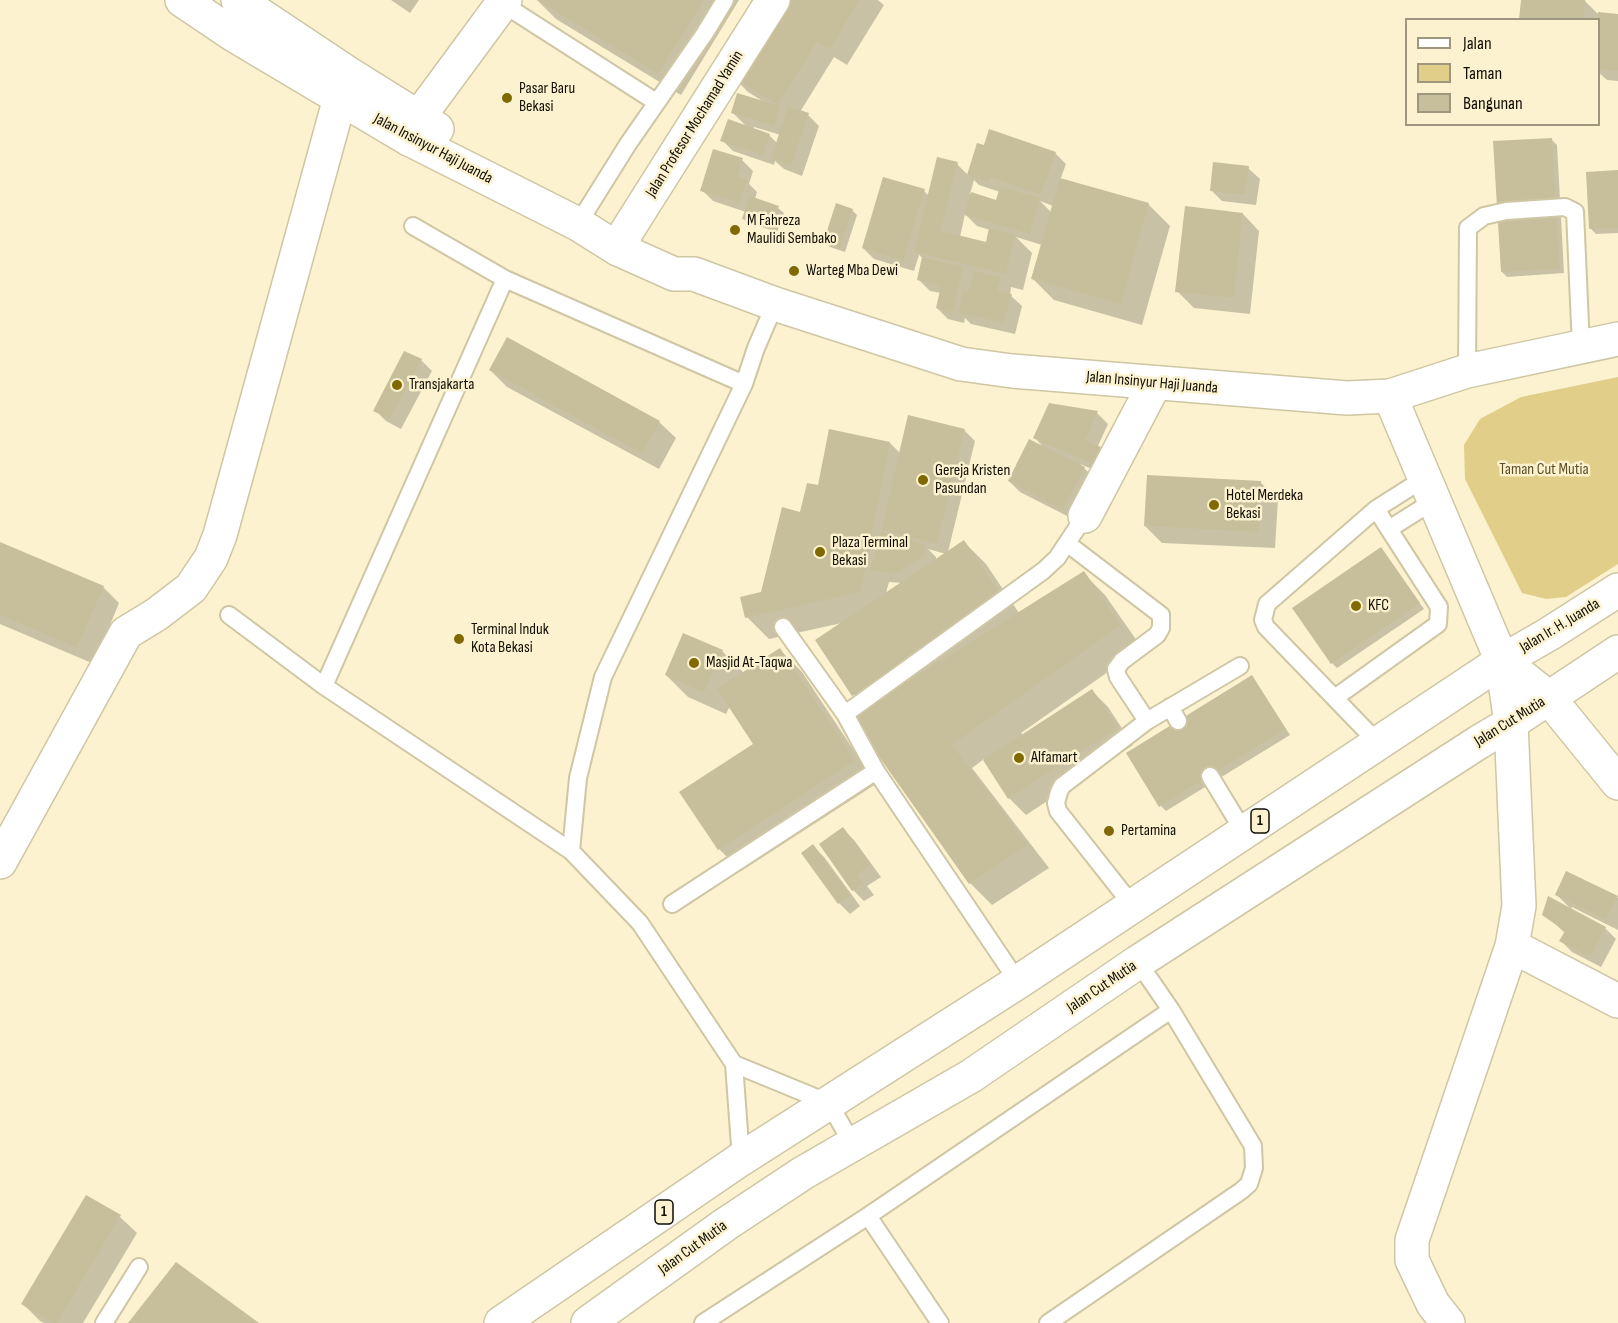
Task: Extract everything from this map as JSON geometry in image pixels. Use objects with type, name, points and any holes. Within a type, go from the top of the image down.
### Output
[{"type":"main road","name":"Jalan Insinyur Haji Juanda","points":[[183,0],[241,15],[413,129]]},
{"type":"main road","name":"Jalan Profesor Mochamad Yamin","points":[[623,240],[773,0]]},
{"type":"main road","points":[[413,129],[504,2]]},
{"type":"main road","name":"Jalan Insinyur Haji Juanda","points":[[241,15],[340,98],[413,129],[582,217],[623,240],[674,274],[694,274],[775,304],[961,364],[1012,371],[1347,399],[1390,396],[1467,371],[1618,339]]},
{"type":"main road","points":[[0,862],[126,633],[157,614],[191,588],[211,558],[220,535],[340,98]]},
{"type":"main road","points":[[1084,516],[1155,383]]},
{"type":"main road","points":[[1390,396],[1502,661],[1511,723],[1519,906],[1512,946],[1412,1240],[1412,1260],[1433,1304],[1448,1323]]},
{"type":"main road","name":"Jalan Ir. H. Juanda","points":[[1502,661],[1618,590]]},
{"type":"main road","name":"Jalan Cut Mutia","points":[[604,1318],[726,1224],[803,1173],[971,1076],[1138,962],[1618,652]]},
{"type":"main road","points":[[1502,661],[1549,698],[1618,783]]},
{"type":"main road","name":"1","points":[[501,1323],[741,1159],[1018,982],[1502,661]]},
{"type":"main road","points":[[1145,898],[1186,932]]},
{"type":"main road","points":[[1512,946],[1618,1001]]},
{"type":"lane","points":[[582,217],[725,0]]},
{"type":"lane","points":[[504,2],[656,102]]},
{"type":"lane","points":[[1467,371],[1468,228],[1484,216],[1506,211],[1565,207],[1575,212],[1581,347]]},
{"type":"lane","points":[[413,226],[505,279],[744,384]]},
{"type":"lane","points":[[324,686],[505,279]]},
{"type":"lane","points":[[571,851],[578,778],[603,677],[744,384],[756,348],[775,304]]},
{"type":"lane","points":[[1378,743],[1266,627],[1263,620],[1268,604],[1376,509],[1430,489]]},
{"type":"lane","points":[[1389,529],[1430,489]]},
{"type":"lane","points":[[1336,697],[1438,624],[1439,607],[1376,509]]},
{"type":"lane","points":[[845,714],[1043,571],[1068,544],[1084,516]]},
{"type":"lane","points":[[1068,544],[1161,615],[1161,628],[1157,636],[1122,661],[1116,669],[1118,676],[1147,721]]},
{"type":"lane","points":[[229,615],[324,686],[571,851],[639,923],[734,1064],[741,1159]]},
{"type":"lane","points":[[783,627],[845,714],[876,771],[1018,982]]},
{"type":"lane","points":[[1145,898],[1058,811],[1056,798],[1062,786],[1147,721],[1174,714],[1240,666]]},
{"type":"lane","points":[[672,904],[876,771]]},
{"type":"lane","points":[[1210,776],[1244,832]]},
{"type":"lane","points":[[1048,1323],[1241,1191],[1249,1184],[1251,1177],[1255,1158],[1253,1146],[1171,1010],[1138,962]]},
{"type":"lane","points":[[704,1323],[868,1216],[1171,1010]]},
{"type":"lane","points":[[734,1064],[829,1103],[853,1144]]},
{"type":"lane","points":[[868,1216],[940,1323]]},
{"type":"lane","points":[[104,1323],[139,1267]]},
{"type":"green space","name":"Taman Cut Mutia","points":[[1618,377],[1618,564],[1566,597],[1546,599],[1522,593],[1465,479],[1464,445],[1480,419],[1521,397]]},
{"type":"building","points":[[537,0],[704,0],[658,74]]},
{"type":"building","points":[[776,0],[860,0],[830,49],[817,42],[778,105],[729,75]]},
{"type":"building","points":[[1521,0],[1585,0],[1583,18],[1519,18]]},
{"type":"building","points":[[1598,12],[1618,14],[1618,71],[1600,70],[1600,18],[1598,18]]},
{"type":"building","points":[[737,93],[780,106],[774,126],[731,113]]},
{"type":"building","points":[[788,106],[809,113],[791,166],[771,159]]},
{"type":"building","points":[[728,119],[770,134],[763,155],[720,141]]},
{"type":"building","points":[[989,129],[1056,152],[1041,195],[990,177],[988,182],[967,175],[977,143],[984,145]]},
{"type":"building","points":[[1552,138],[1560,269],[1501,272],[1493,141]]},
{"type":"building","points":[[713,149],[743,158],[737,177],[747,180],[739,203],[700,191]]},
{"type":"building","points":[[937,157],[958,162],[941,231],[986,242],[989,228],[1016,235],[1006,274],[914,252]]},
{"type":"building","points":[[1213,162],[1249,166],[1245,195],[1210,191]]},
{"type":"building","points":[[1618,170],[1618,228],[1589,229],[1586,172]]},
{"type":"building","points":[[883,177],[925,189],[903,261],[862,248]]},
{"type":"building","points":[[1060,178],[1149,203],[1121,304],[1031,279]]},
{"type":"building","points":[[1000,187],[1040,198],[1030,234],[964,215],[971,192],[996,200]]},
{"type":"building","points":[[750,196],[779,206],[771,228],[742,219]]},
{"type":"building","points":[[836,203],[853,209],[840,248],[823,243]]},
{"type":"building","points":[[1185,206],[1243,213],[1234,298],[1175,292]]},
{"type":"building","points":[[922,257],[963,267],[953,313],[936,308],[941,286],[917,280]]},
{"type":"building","points":[[974,271],[1001,277],[997,291],[1012,294],[1004,323],[958,313],[964,290],[969,291]]},
{"type":"building","points":[[507,337],[660,421],[642,454],[489,370]]},
{"type":"building","name":"Transjakarta","points":[[404,351],[422,359],[390,419],[373,411]]},
{"type":"building","points":[[1049,403],[1098,411],[1085,440],[1101,447],[1093,464],[1033,438]]},
{"type":"building","name":"Gereja Kristen Pasundan","points":[[908,415],[965,429],[937,544],[881,530]]},
{"type":"building","name":"Plaza Terminal Bekasi","points":[[829,429],[890,442],[861,592],[745,618],[740,597],[761,592],[782,507],[800,512],[807,483],[818,485]]},
{"type":"building","points":[[1029,439],[1085,467],[1063,510],[1008,481]]},
{"type":"building","points":[[1147,475],[1261,481],[1259,532],[1144,526]]},
{"type":"building","points":[[881,532],[926,545],[924,556],[897,573],[870,571]]},
{"type":"building","points":[[964,540],[1002,596],[852,696],[815,640]]},
{"type":"building","points":[[0,542],[104,586],[77,648],[0,615]]},
{"type":"building","name":"KFC","points":[[1381,547],[1420,603],[1331,664],[1292,608]]},
{"type":"building","points":[[1084,571],[1121,625],[952,745],[1028,845],[969,884],[851,717]]},
{"type":"building","name":"Masjid At-Taqwa","points":[[683,633],[723,650],[704,693],[665,675]]},
{"type":"building","points":[[780,648],[855,761],[718,850],[679,792],[753,744],[717,689]]},
{"type":"building","points":[[1252,675],[1286,729],[1159,807],[1126,753]]},
{"type":"building","points":[[1092,689],[1118,728],[1008,799],[983,760]]},
{"type":"building","points":[[843,827],[871,865],[857,875],[864,883],[852,891],[819,844]]},
{"type":"building","points":[[813,844],[850,895],[838,904],[801,853]]},
{"type":"building","points":[[1566,871],[1618,896],[1606,920],[1555,895]]},
{"type":"building","points":[[1548,896],[1606,927],[1590,957],[1559,941],[1565,931],[1542,915]]},
{"type":"building","points":[[86,1195],[121,1215],[57,1323],[53,1323],[21,1304]]},
{"type":"building","points":[[176,1262],[259,1323],[128,1323]]},
{"type":"place","name":"Pasar Baru Bekasi","points":[[507,98]]},
{"type":"place","name":"M Fahreza Maulidi Sembako","points":[[735,230]]},
{"type":"place","name":"Warteg Mba Dewi","points":[[794,271]]},
{"type":"place","name":"Transjakarta","points":[[397,385]]},
{"type":"place","name":"Gereja Kristen Pasundan","points":[[923,480]]},
{"type":"place","name":"Hotel Merdeka Bekasi","points":[[1214,505]]},
{"type":"place","name":"Plaza Terminal Bekasi","points":[[820,552]]},
{"type":"place","name":"KFC","points":[[1356,606]]},
{"type":"place","name":"Terminal Induk Kota Bekasi","points":[[459,639]]},
{"type":"place","name":"Masjid At-Taqwa","points":[[694,663]]},
{"type":"place","name":"Alfamart","points":[[1019,758]]},
{"type":"place","name":"Pertamina","points":[[1109,831]]}]
